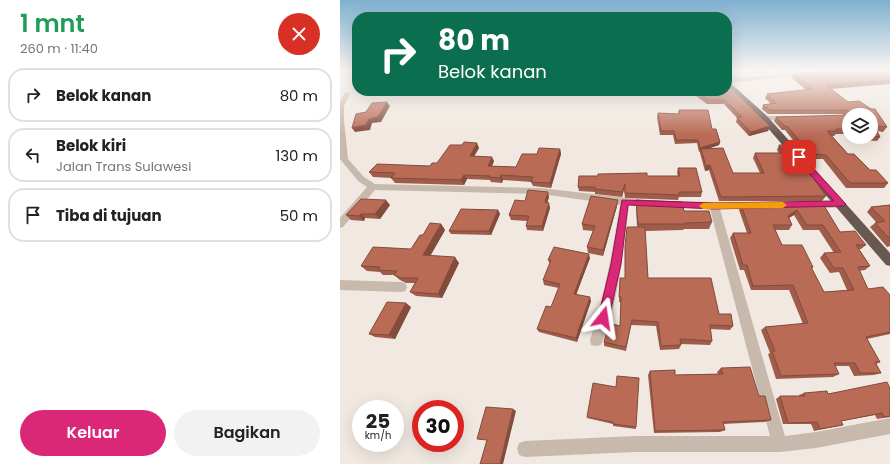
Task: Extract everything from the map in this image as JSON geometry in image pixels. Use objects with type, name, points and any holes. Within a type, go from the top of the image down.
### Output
[{"type":"highway","points":[[738,92],[764,118],[890,261]]},
{"type":"street","points":[[347,94],[341,106],[340,120],[344,159],[361,179],[373,187],[541,192],[625,202],[714,206],[762,206]]},
{"type":"street","points":[[764,118],[796,118]]},
{"type":"street","points":[[340,224],[373,187]]},
{"type":"street","points":[[596,340],[607,306],[616,264],[625,202]]},
{"type":"street","points":[[802,205],[841,204]]},
{"type":"street","points":[[714,206],[780,444]]},
{"type":"street","points":[[340,285],[400,287]]},
{"type":"street","points":[[525,449],[635,444],[780,444],[816,440],[890,426]]},
{"type":"building","points":[[732,92],[735,92],[770,126],[751,132],[737,118],[742,117],[725,100],[708,100],[703,96],[732,96]]},
{"type":"building","points":[[789,92],[835,92],[848,102],[859,101],[870,108],[842,108],[842,110],[770,110],[763,105],[776,103],[767,94]]},
{"type":"building","points":[[387,102],[378,117],[369,119],[366,125],[352,128],[356,114],[366,112],[372,103]]},
{"type":"building","points":[[679,110],[708,110],[712,129],[716,129],[720,142],[700,148],[698,140],[676,140],[674,131],[661,131],[658,113],[679,114]]},
{"type":"building","points":[[878,114],[887,127],[878,126]]},
{"type":"building","points":[[842,115],[842,129],[836,129],[837,131],[827,131],[848,154],[854,154],[870,170],[876,170],[888,183],[850,183],[826,155],[811,154],[787,126],[784,126],[776,117]]},
{"type":"building","points":[[464,142],[477,143],[470,156],[492,157],[488,166],[516,167],[522,154],[537,154],[539,148],[560,149],[550,183],[531,182],[533,177],[501,175],[500,178],[464,175],[461,180],[391,178],[395,173],[369,172],[377,164],[430,166],[432,163],[437,163],[450,145],[462,145]]},
{"type":"building","points":[[779,145],[787,145],[801,161],[826,196],[721,197],[710,165],[706,166],[701,149],[723,148],[733,173],[764,173],[755,153],[784,153]]},
{"type":"building","points":[[678,168],[696,168],[702,192],[679,192],[680,195],[625,193],[625,184],[622,192],[595,189],[595,187],[578,187],[579,176],[647,173],[647,176],[680,176]]},
{"type":"building","points":[[528,190],[548,192],[545,202],[549,203],[542,226],[526,226],[529,216],[509,215],[515,200],[525,201]]},
{"type":"building","points":[[591,196],[618,200],[603,250],[587,247],[595,226],[582,224]]},
{"type":"building","points":[[361,199],[386,200],[375,214],[361,214],[359,216],[346,215]]},
{"type":"building","points":[[636,200],[682,202],[684,211],[709,211],[712,222],[685,224],[638,224]]},
{"type":"building","points":[[823,204],[840,232],[855,231],[866,245],[856,245],[870,266],[858,267],[868,289],[883,287],[890,295],[890,332],[866,337],[880,362],[875,362],[881,373],[860,373],[855,363],[834,363],[839,374],[781,376],[772,351],[775,351],[765,327],[808,323],[793,285],[753,286],[747,265],[743,265],[733,233],[751,233],[741,205]],"holes":[[[797,210],[807,225],[823,225],[841,252],[824,253],[834,268],[843,268],[854,290],[824,292],[802,245],[782,245],[773,225],[792,225],[788,216]]]},
{"type":"building","points":[[890,205],[890,239],[875,223],[885,221],[871,207]]},
{"type":"building","points":[[461,209],[498,210],[489,231],[449,231]]},
{"type":"building","points":[[430,223],[441,224],[423,255],[455,257],[438,294],[410,292],[418,278],[401,278],[394,275],[397,271],[378,270],[380,267],[361,266],[373,247],[411,249],[420,235],[423,235]]},
{"type":"building","points":[[627,227],[645,227],[648,278],[711,278],[719,314],[731,314],[733,326],[710,325],[712,341],[680,339],[681,345],[661,346],[658,322],[632,320],[626,347],[604,342],[609,323],[620,326],[620,278],[625,278],[625,246]]},
{"type":"building","points":[[554,247],[589,254],[574,294],[590,297],[576,338],[537,329],[546,306],[551,307],[560,284],[543,280],[551,260],[548,260]]},
{"type":"building","points":[[387,302],[406,303],[389,335],[369,334]]},
{"type":"building","points":[[750,367],[759,396],[765,396],[771,420],[723,422],[725,430],[655,431],[650,371],[675,370],[675,375],[723,374],[721,368]]},
{"type":"building","points":[[617,376],[639,378],[636,427],[613,424],[613,422],[587,417],[593,383],[616,387]]},
{"type":"building","points":[[887,382],[890,388],[890,416],[884,417],[882,413],[841,421],[843,425],[820,429],[817,422],[788,423],[780,396],[805,396],[804,393],[827,391],[828,394]]},
{"type":"building","points":[[486,407],[513,409],[500,464],[480,464],[487,440],[477,439]]},
{"type":"slow traffic","points":[[703,206],[783,205]]},
{"type":"route","points":[[603,318],[616,264],[625,202],[714,206],[841,204],[799,157]]}]
